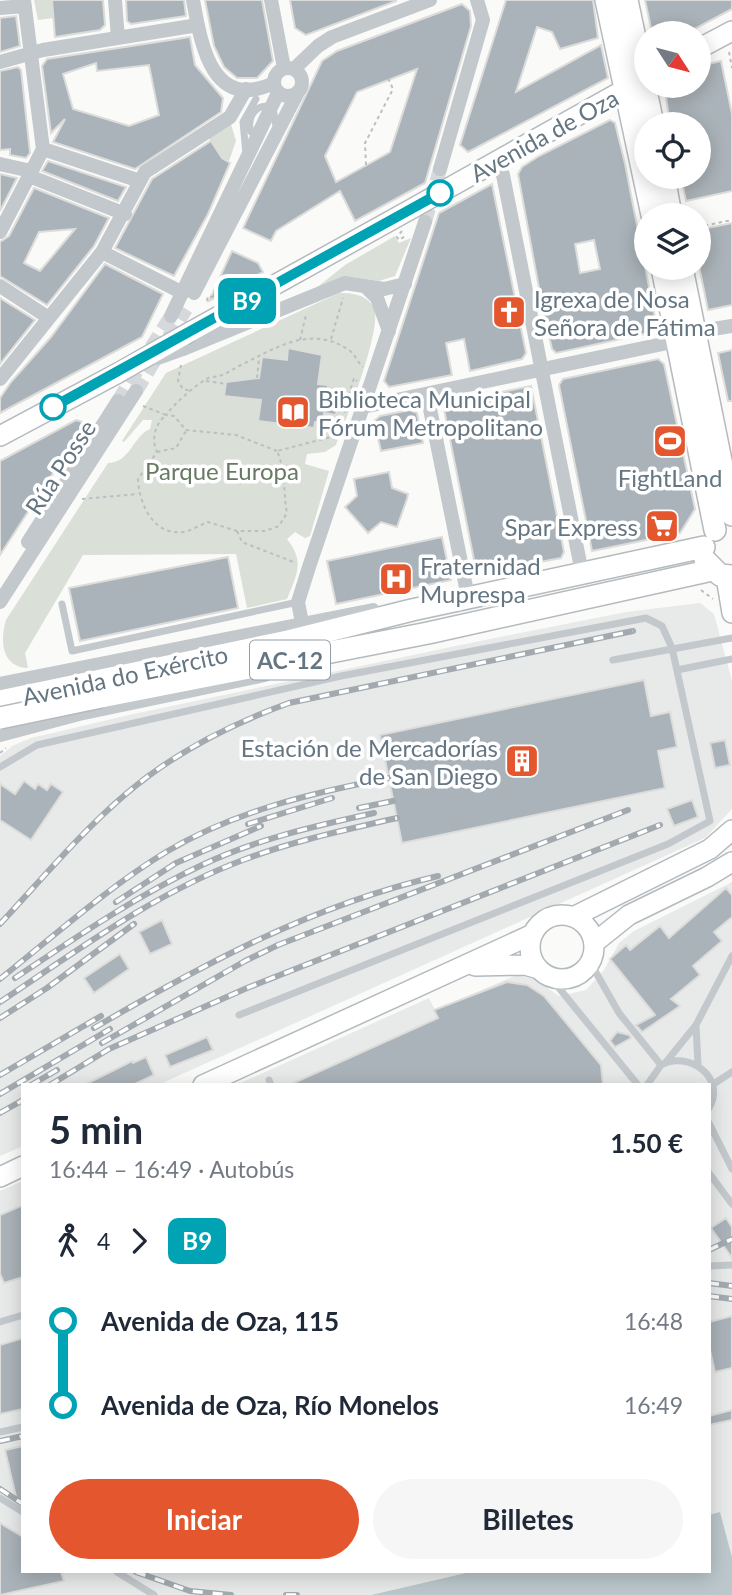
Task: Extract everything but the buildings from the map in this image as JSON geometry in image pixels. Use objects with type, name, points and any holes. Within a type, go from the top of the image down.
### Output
[{"type":"main road","points":[[606,0],[634,69]]},
{"type":"main road","points":[[627,0],[634,47]]},
{"type":"main road","points":[[711,42],[732,31]]},
{"type":"main road","name":"Avenida de Oza","points":[[0,436],[118,373],[187,341],[420,214],[445,190],[634,84]]},
{"type":"main road","points":[[641,98],[651,203]]},
{"type":"main road","points":[[666,280],[686,337],[732,514]]},
{"type":"main road","points":[[683,280],[686,337],[717,535],[705,560],[723,574],[732,613]]},
{"type":"main road","name":"Avenida do Exército","points":[[0,718],[99,689],[412,610],[582,573],[717,535]]},
{"type":"main road","name":"Avenida do Exército","points":[[0,701],[99,689],[480,621],[723,574]]},
{"type":"main road","points":[[0,706],[0,726]]},
{"type":"main road","points":[[573,917],[710,849],[732,830]]},
{"type":"main road","points":[[466,966],[525,965],[569,979],[578,975],[592,952],[629,915],[732,862]]},
{"type":"main road","points":[[207,1083],[533,934],[545,920],[573,917],[587,927],[592,952]]},
{"type":"main road","points":[[533,934],[531,953],[545,973]]},
{"type":"main road","points":[[0,1177],[21,1167]]},
{"type":"street","points":[[115,0],[118,38]]},
{"type":"street","points":[[193,0],[206,58],[214,71],[228,85],[251,94]]},
{"type":"street","points":[[186,309],[302,82],[289,69],[271,0]]},
{"type":"street","points":[[171,316],[273,108],[277,72],[289,69],[332,37],[430,0]]},
{"type":"street","points":[[440,169],[483,20],[477,0]]},
{"type":"street","points":[[0,8],[25,3],[43,149],[30,174],[7,204],[0,232]]},
{"type":"street","points":[[0,62],[198,25]]},
{"type":"street","points":[[2,374],[102,252],[125,214],[145,172],[230,117],[251,94],[276,88],[290,96],[298,92]]},
{"type":"street","points":[[43,149],[140,181]]},
{"type":"street","points":[[497,162],[503,174],[582,573]]},
{"type":"street","points":[[0,164],[125,214]]},
{"type":"street","points":[[302,624],[298,602],[355,407],[389,331],[405,284],[420,214]]},
{"type":"street","points":[[102,252],[183,293]]},
{"type":"street","points":[[187,341],[345,283],[384,289],[405,284]]},
{"type":"street","points":[[0,286],[49,318]]},
{"type":"street","points":[[365,286],[377,299],[389,331]]},
{"type":"street","points":[[355,407],[541,370],[732,326]]},
{"type":"street","name":"Rúa Posse","points":[[0,602],[136,391]]},
{"type":"street","points":[[427,394],[468,597]]},
{"type":"street","name":"Rúa Posse","points":[[0,585],[118,401]]},
{"type":"street","name":"Avenida do Exército","points":[[0,684],[380,609],[412,610]]},
{"type":"street","name":"Avenida do Exército","points":[[0,735],[79,714],[405,646],[480,621]]},
{"type":"lane","points":[[248,160],[243,122],[251,94]]},
{"type":"lane","points":[[251,132],[250,122],[259,107],[265,105],[273,108],[277,124],[274,135]]},
{"type":"lane","points":[[62,604],[72,651],[298,602]]},
{"type":"lane","points":[[0,767],[37,745],[341,676],[646,618],[662,626],[672,648],[710,821],[668,844],[239,1015]]},
{"type":"lane","points":[[613,660],[732,638]]},
{"type":"lane","points":[[677,670],[732,659]]},
{"type":"lane","points":[[592,952],[619,1013],[663,1064]]},
{"type":"lane","points":[[649,1083],[696,1025],[732,956]]},
{"type":"lane","points":[[545,973],[636,1083]]},
{"type":"lane","points":[[696,1025],[698,1065]]},
{"type":"lane","points":[[663,1064],[686,1060],[698,1065],[707,1074],[712,1085],[711,1093]]},
{"type":"lane","points":[[712,1085],[732,1072]]},
{"type":"lane","points":[[711,1128],[732,1170]]},
{"type":"lane","points":[[711,1176],[732,1204]]},
{"type":"lane","points":[[711,1266],[732,1265]]},
{"type":"lane","points":[[0,1310],[3,1321],[21,1316]]},
{"type":"lane","points":[[0,1432],[21,1427]]},
{"type":"lane","points":[[0,1498],[21,1511]]},
{"type":"lane","points":[[119,1573],[154,1595]]},
{"type":"path","points":[[729,51],[732,68]]},
{"type":"path","points":[[366,165],[365,143],[393,89],[388,78]]},
{"type":"path","points":[[711,224],[732,220]]},
{"type":"path","points":[[401,230],[403,233],[397,237],[399,240],[409,234]]},
{"type":"path","points":[[330,340],[340,315],[343,290]]},
{"type":"path","points":[[207,301],[208,296],[212,297]]},
{"type":"path","points":[[300,341],[306,311]]},
{"type":"path","points":[[157,452],[154,445],[155,429],[178,399],[192,392],[210,377],[222,377],[259,355],[316,337],[330,340],[352,352],[359,364]]},
{"type":"path","points":[[257,377],[259,355]]},
{"type":"path","points":[[181,365],[178,380],[184,389],[192,392]]},
{"type":"path","points":[[337,410],[355,407],[357,379],[354,378],[347,401],[338,400]]},
{"type":"path","points":[[204,381],[226,384]]},
{"type":"path","points":[[142,405],[174,416],[186,430],[236,435],[278,451],[331,437]]},
{"type":"path","points":[[186,430],[176,448],[157,452],[138,480],[139,493],[146,512],[165,529],[187,532],[208,522],[237,531],[265,531],[284,522],[287,513],[283,493],[285,474],[278,451]]},
{"type":"path","points":[[81,499],[139,493]]},
{"type":"path","points":[[237,531],[242,542],[301,564]]},
{"type":"shaded area","points":[[700,603],[714,614],[732,681],[732,809],[705,838],[162,1083],[21,1083],[21,1147],[0,1156],[0,756],[12,746],[31,738],[129,715],[626,612]]},
{"type":"shaded area","points":[[732,882],[732,1557],[720,1513],[711,1515],[711,1083],[240,1083],[429,998],[435,1010],[517,975],[534,979],[559,996],[586,990],[604,970],[619,943],[634,931]]},
{"type":"shaded area","points":[[21,1182],[21,1573],[466,1573],[371,1595],[0,1595],[0,1191]]},
{"type":"shaded area","points":[[720,1512],[732,1557],[732,1595],[371,1595],[466,1573],[711,1573],[711,1514]]},
{"type":"green space","points":[[34,0],[52,0],[53,18],[38,20]]},
{"type":"green space","points":[[231,124],[236,141],[229,161],[214,154],[217,150],[209,138]]},
{"type":"green space","points":[[395,236],[399,243],[411,238],[395,276],[379,281],[345,276],[315,289],[345,265]]},
{"type":"green space","name":"Parque Europa","points":[[339,293],[358,295],[370,302],[375,316],[374,332],[336,445],[325,452],[307,454],[305,464],[329,471],[310,536],[305,538],[295,532],[287,539],[293,547],[298,568],[287,599],[247,608],[236,554],[83,555],[25,653],[28,668],[12,663],[3,644],[6,620],[108,463],[121,459],[139,437],[150,429],[152,420],[143,420],[124,442],[122,441],[166,373]]},
{"type":"tunnel","points":[[425,222],[440,169]]},
{"type":"tunnel","points":[[136,391],[186,309]]},
{"type":"tunnel","points":[[118,401],[171,316]]},
{"type":"railway","points":[[0,924],[77,840],[127,793],[184,752],[246,720],[289,703],[633,631]]},
{"type":"railway","points":[[0,979],[123,881],[192,838],[274,805],[389,778]]},
{"type":"railway","points":[[248,824],[332,798]]},
{"type":"railway","points":[[359,808],[393,801]]},
{"type":"railway","points":[[102,1043],[278,945],[628,810]]},
{"type":"railway","points":[[15,978],[130,904],[202,865],[265,841],[374,813]]},
{"type":"railway","points":[[0,1002],[118,924],[210,873],[281,847],[397,818]]},
{"type":"railway","points":[[53,1083],[109,1049],[247,988],[660,825]]},
{"type":"railway","points":[[116,902],[176,863],[261,826]]},
{"type":"railway","points":[[94,1028],[218,959],[260,939],[347,903],[438,876]]},
{"type":"railway","points":[[0,1018],[47,988],[134,924]]},
{"type":"railway","points":[[0,1075],[101,1016]]},
{"type":"railway","points":[[0,1094],[110,1029]]},
{"type":"railway","points":[[34,1083],[57,1070]]},
{"type":"railway","points":[[0,1113],[21,1101]]},
{"type":"railway","points":[[711,1249],[732,1239]]},
{"type":"railway","points":[[711,1283],[732,1286]]},
{"type":"railway","points":[[711,1296],[732,1299]]},
{"type":"railway","points":[[0,1441],[21,1436]]},
{"type":"railway","points":[[0,1489],[21,1503]]},
{"type":"railway","points":[[139,1573],[190,1591],[231,1595]]},
{"type":"railway","points":[[286,1595],[297,1595]]},
{"type":"bus line","name":"B9","points":[[53,407],[440,193]]},
{"type":"place","name":"Igrexa de Nosa Señora de Fátima","points":[[509,312]]},
{"type":"place","name":"Biblioteca Municipal Fórum Metropolitano","points":[[293,412]]},
{"type":"place","name":"FightLand","points":[[670,441]]},
{"type":"place","name":"Spar Express","points":[[662,526]]},
{"type":"place","name":"Fraternidad Muprespa","points":[[396,579]]},
{"type":"place","name":"Estación de Mercadorías de San Diego","points":[[522,761]]}]
